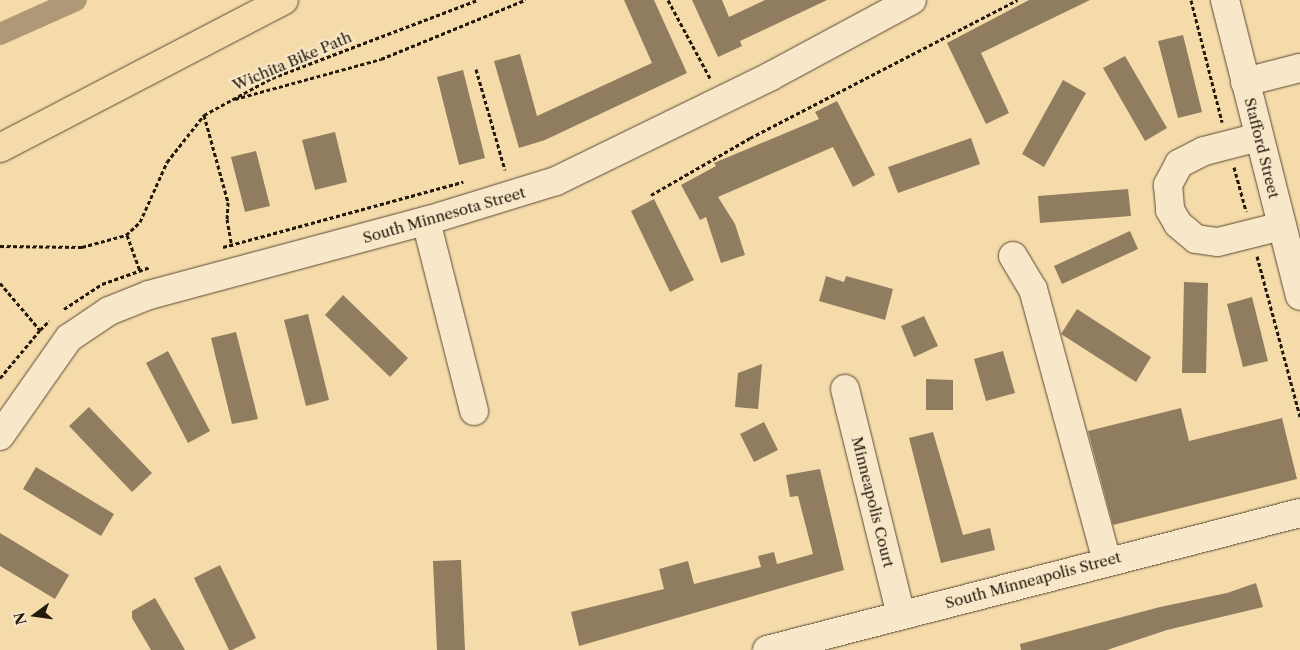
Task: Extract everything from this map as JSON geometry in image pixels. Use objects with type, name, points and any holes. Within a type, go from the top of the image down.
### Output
[{"type":"highway","points":[[0,148],[284,0]]},
{"type":"street","name":"South Minnesota Street","points":[[0,436],[69,338],[109,311],[149,295],[426,221],[556,181],[771,76],[912,0]]},
{"type":"street","name":"Stafford Street","points":[[1225,0],[1300,296]]},
{"type":"street","points":[[1245,82],[1300,68]]},
{"type":"street","points":[[1259,137],[1204,151],[1179,164],[1168,185],[1170,210],[1178,224],[1196,239],[1218,242],[1282,226]]},
{"type":"street","points":[[426,221],[474,411]]},
{"type":"street","points":[[1012,256],[1032,289],[1107,561]]},
{"type":"street","name":"Minneapolis Court","points":[[845,389],[901,615]]},
{"type":"street","name":"South Minneapolis Street","points":[[768,650],[1107,561],[1300,513]]},
{"type":"path","name":"Wichita Bike Path","points":[[126,234],[140,222],[167,162],[204,114],[272,78],[477,0]]},
{"type":"path","points":[[225,102],[381,59],[525,0]]},
{"type":"path","points":[[668,0],[710,79]]},
{"type":"path","points":[[650,195],[750,138],[1017,0]]},
{"type":"path","points":[[476,69],[505,170]]},
{"type":"path","points":[[701,83],[718,75]]},
{"type":"path","points":[[204,114],[228,202],[227,219],[231,245],[239,272]]},
{"type":"path","points":[[495,173],[513,168]]},
{"type":"path","points":[[213,250],[467,181]]},
{"type":"path","points":[[0,246],[82,247],[126,234],[149,295]]},
{"type":"path","points":[[62,311],[102,284],[158,265]]},
{"type":"path","points":[[0,284],[40,330]]},
{"type":"path","points":[[0,378],[40,330],[56,316]]},
{"type":"building","points":[[624,0],[654,0],[687,73],[545,140],[519,148],[494,61],[520,54],[537,116],[652,63]]},
{"type":"building","points":[[692,0],[722,0],[729,17],[765,0],[827,0],[740,41],[742,46],[718,57]]},
{"type":"building","points":[[1029,0],[1090,0],[981,53],[1009,113],[986,124],[947,43]]},
{"type":"building","points":[[1183,35],[1202,112],[1178,118],[1158,41]]},
{"type":"building","points":[[1125,56],[1167,128],[1145,141],[1103,68]]},
{"type":"building","points":[[463,70],[485,158],[459,165],[437,77]]},
{"type":"building","points":[[1063,80],[1086,93],[1044,167],[1022,154]]},
{"type":"building","points":[[837,101],[875,175],[853,187],[833,147],[718,197],[735,224],[745,255],[721,263],[706,217],[700,220],[681,185],[716,166],[714,163],[819,119],[815,112]]},
{"type":"building","points":[[335,132],[347,182],[315,190],[302,140]]},
{"type":"building","points":[[971,138],[980,164],[898,193],[888,167]]},
{"type":"building","points":[[256,151],[270,206],[245,212],[231,157]]},
{"type":"building","points":[[1128,189],[1131,216],[1040,223],[1038,196]]},
{"type":"building","points":[[654,199],[694,280],[670,292],[631,211]]},
{"type":"building","points":[[1130,231],[1138,249],[1062,284],[1054,266]]},
{"type":"building","points":[[826,276],[844,282],[846,276],[893,289],[885,320],[819,301]]},
{"type":"building","points":[[1184,282],[1208,283],[1206,373],[1182,373]]},
{"type":"building","points":[[343,295],[408,358],[390,377],[325,315]]},
{"type":"building","points":[[1252,297],[1268,361],[1243,367],[1227,304]]},
{"type":"building","points":[[1077,309],[1151,357],[1136,382],[1061,334]]},
{"type":"building","points":[[308,314],[329,400],[306,406],[284,320]]},
{"type":"building","points":[[924,316],[938,346],[914,357],[901,326]]},
{"type":"building","points":[[236,332],[258,419],[232,424],[211,338]]},
{"type":"building","points":[[168,351],[210,431],[188,443],[146,363]]},
{"type":"building","points":[[1003,351],[1015,393],[986,401],[974,359]]},
{"type":"building","points":[[762,364],[758,409],[735,407],[738,373]]},
{"type":"building","points":[[926,379],[953,380],[953,410],[926,410]]},
{"type":"building","points":[[89,407],[152,473],[132,492],[69,426]]},
{"type":"building","points":[[1181,408],[1189,441],[1282,418],[1297,479],[1113,525],[1088,431]]},
{"type":"building","points":[[764,422],[778,450],[754,462],[740,434]]},
{"type":"building","points":[[933,432],[963,535],[990,528],[995,550],[941,563],[909,438]]},
{"type":"building","points":[[36,467],[114,514],[101,536],[23,489]]},
{"type":"building","points":[[820,469],[844,570],[579,646],[571,612],[664,589],[659,569],[688,561],[694,584],[761,567],[758,556],[774,552],[777,564],[813,554],[798,496],[790,497],[786,475]]},
{"type":"building","points":[[0,533],[69,575],[55,599],[0,566]]},
{"type":"building","points":[[461,560],[465,650],[437,650],[433,561]]},
{"type":"building","points":[[220,565],[256,638],[232,650],[229,650],[194,578]]},
{"type":"building","points":[[1256,583],[1263,607],[1167,630],[1107,650],[1021,650],[1020,644],[1160,607],[1227,593]]},
{"type":"building","points":[[155,598],[185,650],[151,650],[132,618],[132,611]]},
{"type":"waterway","points":[[0,34],[76,0]]}]
